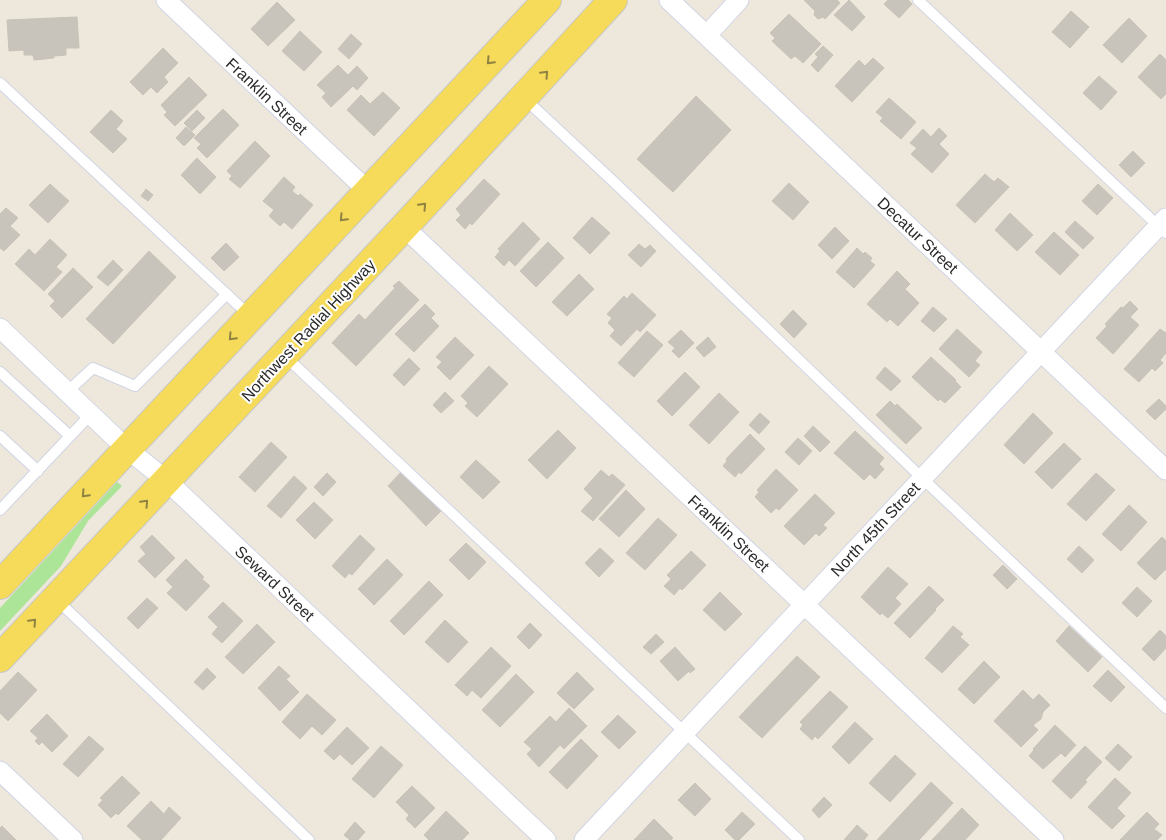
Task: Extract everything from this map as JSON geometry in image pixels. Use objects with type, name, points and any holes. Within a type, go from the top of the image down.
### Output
[{"type":"main road","points":[[0,585],[547,0]]},
{"type":"main road","name":"Northwest Radial Highway","points":[[0,658],[404,227],[613,0]]},
{"type":"street","name":"Franklin Street","points":[[166,0],[368,191]]},
{"type":"street","name":"Decatur Street","points":[[669,0],[1166,470]]},
{"type":"street","points":[[707,35],[739,0]]},
{"type":"street","name":"North 45th Street","points":[[584,840],[1041,351],[1163,226]]},
{"type":"street","name":"Franklin Street","points":[[404,227],[1054,840]]},
{"type":"street","name":"Seward Street","points":[[0,328],[127,449],[166,480],[546,840]]},
{"type":"street","points":[[0,771],[73,840]]},
{"type":"lane","points":[[918,0],[1163,226]]},
{"type":"lane","points":[[0,83],[251,317]]},
{"type":"lane","points":[[523,98],[615,183],[922,478],[1166,708]]},
{"type":"lane","points":[[67,392],[92,368],[135,386],[226,294]]},
{"type":"lane","points":[[284,355],[799,840]]},
{"type":"lane","points":[[0,372],[70,436]]},
{"type":"lane","points":[[0,510],[91,414]]},
{"type":"lane","points":[[0,436],[38,471]]},
{"type":"lane","points":[[56,598],[310,840]]},
{"type":"green space","points":[[117,482],[122,486],[88,521],[61,566],[0,631],[0,608]]},
{"type":"building","points":[[804,0],[837,0],[840,3],[825,19],[823,17],[818,19],[814,15],[815,11]]},
{"type":"building","points":[[849,0],[865,17],[852,31],[834,15]]},
{"type":"building","points":[[888,0],[908,0],[912,4],[899,18],[884,4]]},
{"type":"building","points":[[277,2],[295,20],[268,46],[251,29]]},
{"type":"building","points":[[1071,11],[1089,27],[1070,48],[1052,32]]},
{"type":"building","points":[[789,14],[821,44],[803,63],[795,56],[791,59],[772,41],[775,38],[770,33]]},
{"type":"building","points":[[77,17],[79,48],[66,48],[66,55],[34,60],[33,55],[24,55],[24,50],[9,51],[7,20]]},
{"type":"building","points":[[1129,18],[1147,36],[1122,63],[1103,45]]},
{"type":"building","points":[[300,31],[322,52],[304,71],[282,51]]},
{"type":"building","points":[[351,34],[362,44],[349,59],[338,49]]},
{"type":"building","points":[[823,46],[833,55],[818,72],[811,65],[818,57],[815,54]]},
{"type":"building","points":[[163,48],[178,63],[164,77],[168,82],[157,93],[151,87],[143,95],[130,82]]},
{"type":"building","points":[[1160,54],[1166,60],[1166,94],[1161,99],[1138,77]]},
{"type":"building","points":[[873,58],[884,68],[852,102],[835,86],[859,60],[865,66]]},
{"type":"building","points":[[338,65],[348,75],[357,66],[368,78],[357,90],[353,86],[331,107],[322,97],[326,93],[317,85]]},
{"type":"building","points":[[1099,76],[1117,92],[1101,110],[1083,93]]},
{"type":"building","points":[[189,77],[207,95],[175,126],[164,115],[167,112],[161,105]]},
{"type":"building","points":[[383,92],[400,108],[374,136],[347,110],[361,95],[370,104]]},
{"type":"building","points":[[696,96],[731,130],[673,192],[637,159]]},
{"type":"building","points":[[889,98],[916,122],[901,139],[880,121],[883,118],[876,112]]},
{"type":"building","points":[[223,109],[239,125],[207,158],[197,148],[201,144],[194,138]]},
{"type":"building","points":[[111,110],[123,121],[116,129],[127,139],[113,153],[90,132]]},
{"type":"building","points":[[197,110],[205,118],[192,131],[184,123]]},
{"type":"building","points":[[186,127],[195,135],[184,146],[176,138]]},
{"type":"building","points":[[939,128],[947,136],[939,144],[949,154],[932,173],[911,154],[917,148],[910,143],[923,129],[931,137]]},
{"type":"building","points":[[255,141],[270,156],[240,188],[229,179],[232,176],[227,171]]},
{"type":"building","points":[[1133,151],[1145,163],[1131,177],[1119,165]]},
{"type":"building","points":[[197,158],[216,177],[200,194],[181,175]]},
{"type":"building","points":[[985,174],[994,182],[998,178],[1009,187],[975,223],[956,205]]},
{"type":"building","points":[[284,177],[295,187],[292,191],[298,196],[300,194],[313,205],[292,229],[284,222],[280,226],[269,216],[274,210],[263,201]]},
{"type":"building","points":[[484,179],[500,194],[472,225],[470,223],[465,229],[456,220],[461,215],[456,209]]},
{"type":"building","points":[[789,183],[809,202],[793,220],[772,201]]},
{"type":"building","points":[[50,184],[69,201],[48,223],[29,205]]},
{"type":"building","points":[[1098,184],[1113,198],[1097,215],[1082,201]]},
{"type":"building","points":[[146,189],[153,195],[148,201],[141,196]]},
{"type":"building","points":[[6,208],[18,218],[10,226],[20,235],[4,251],[0,248],[0,214]]},
{"type":"building","points":[[1010,213],[1033,235],[1017,251],[995,230]]},
{"type":"building","points":[[592,217],[610,233],[590,254],[573,238]]},
{"type":"building","points":[[1075,221],[1094,238],[1083,249],[1065,232]]},
{"type":"building","points":[[523,222],[540,239],[515,266],[509,260],[504,266],[495,257],[500,251],[498,249]]},
{"type":"building","points":[[835,227],[849,241],[832,259],[818,245]]},
{"type":"building","points":[[1054,232],[1079,255],[1060,275],[1035,252]]},
{"type":"building","points":[[50,239],[67,255],[56,267],[62,272],[44,291],[15,264],[29,249],[35,255]]},
{"type":"building","points":[[548,242],[564,258],[536,287],[520,271]]},
{"type":"building","points":[[226,243],[239,257],[224,271],[211,258]]},
{"type":"building","points":[[639,244],[645,249],[650,245],[656,251],[641,267],[628,255]]},
{"type":"building","points":[[857,248],[863,254],[865,252],[872,258],[870,261],[875,265],[854,288],[836,272]]},
{"type":"building","points":[[149,251],[176,277],[113,344],[86,319]]},
{"type":"building","points":[[113,260],[123,270],[108,286],[97,277]]},
{"type":"building","points":[[73,268],[93,287],[62,318],[50,306],[55,301],[48,294]]},
{"type":"building","points":[[897,271],[910,284],[905,289],[919,303],[898,326],[890,319],[887,322],[867,304]]},
{"type":"building","points":[[579,274],[594,289],[567,316],[552,302]]},
{"type":"building","points":[[399,281],[419,300],[356,366],[332,343],[359,314],[365,320],[395,288],[393,286]]},
{"type":"building","points":[[632,293],[656,315],[640,332],[637,329],[621,346],[610,336],[615,330],[608,323],[612,318],[607,314],[624,296],[627,299]]},
{"type":"building","points":[[1130,301],[1138,309],[1130,317],[1139,325],[1113,354],[1096,338],[1107,326],[1105,324],[1121,307],[1123,308]]},
{"type":"building","points":[[425,304],[435,314],[431,318],[439,326],[414,352],[395,334]]},
{"type":"building","points":[[933,307],[947,319],[934,332],[921,321]]},
{"type":"building","points":[[793,310],[807,324],[794,338],[780,324]]},
{"type":"building","points":[[957,329],[982,352],[975,361],[980,365],[969,377],[939,349]]},
{"type":"building","points":[[1160,329],[1166,333],[1166,353],[1160,360],[1163,363],[1155,371],[1152,368],[1139,382],[1124,369]]},
{"type":"building","points":[[681,330],[694,343],[679,358],[672,351],[675,348],[668,342]]},
{"type":"building","points":[[647,331],[663,345],[634,377],[618,363]]},
{"type":"building","points":[[455,337],[474,355],[450,380],[437,367],[442,362],[436,357]]},
{"type":"building","points":[[708,337],[716,347],[704,357],[696,348]]},
{"type":"building","points":[[931,357],[961,387],[945,403],[940,399],[938,401],[912,377]]},
{"type":"building","points":[[409,358],[420,369],[404,386],[393,375]]},
{"type":"building","points":[[489,366],[508,384],[477,417],[465,406],[468,403],[461,396]]},
{"type":"building","points":[[885,367],[901,381],[891,391],[876,378]]},
{"type":"building","points":[[685,372],[700,387],[672,416],[657,401]]},
{"type":"building","points":[[445,392],[454,401],[441,413],[433,405]]},
{"type":"building","points":[[719,393],[739,412],[709,444],[689,425]]},
{"type":"building","points":[[1159,399],[1166,406],[1166,409],[1155,420],[1146,411]]},
{"type":"building","points":[[890,401],[895,406],[897,404],[922,428],[906,444],[876,415]]},
{"type":"building","points":[[760,413],[770,422],[759,434],[749,425]]},
{"type":"building","points":[[1033,413],[1053,433],[1024,464],[1004,445]]},
{"type":"building","points":[[813,426],[830,442],[820,452],[804,436]]},
{"type":"building","points":[[558,430],[576,448],[547,479],[528,460]]},
{"type":"building","points":[[855,431],[884,458],[879,464],[884,469],[875,479],[870,474],[864,480],[834,453]]},
{"type":"building","points":[[750,434],[765,449],[741,474],[739,472],[735,477],[723,466],[727,461],[726,459]]},
{"type":"building","points":[[798,438],[812,451],[799,465],[785,452]]},
{"type":"building","points":[[271,442],[287,457],[255,492],[239,477]]},
{"type":"building","points":[[1064,443],[1081,459],[1052,489],[1035,472]]},
{"type":"building","points":[[476,460],[500,482],[483,499],[460,477]]},
{"type":"building","points":[[776,469],[798,490],[779,510],[776,508],[771,513],[755,497],[759,492],[757,490]]},
{"type":"building","points":[[403,470],[443,509],[426,526],[388,486]]},
{"type":"building","points":[[601,470],[609,477],[612,474],[625,485],[593,521],[581,511],[593,498],[584,489]]},
{"type":"building","points":[[327,473],[336,482],[323,496],[314,487]]},
{"type":"building","points":[[1096,473],[1115,490],[1086,521],[1067,504]]},
{"type":"building","points":[[294,476],[307,488],[281,518],[267,506]]},
{"type":"building","points":[[626,490],[645,509],[619,537],[599,519]]},
{"type":"building","points":[[815,494],[835,513],[823,525],[827,528],[819,536],[816,533],[804,545],[784,526]]},
{"type":"building","points":[[314,502],[333,520],[315,539],[296,520]]},
{"type":"building","points":[[1129,505],[1147,522],[1121,551],[1102,534]]},
{"type":"building","points":[[658,518],[677,535],[645,570],[626,553]]},
{"type":"building","points":[[152,535],[175,558],[155,578],[138,561],[146,554],[140,547]]},
{"type":"building","points":[[360,535],[375,549],[352,575],[349,573],[345,578],[332,566]]},
{"type":"building","points":[[1162,537],[1166,541],[1166,569],[1155,580],[1137,563]]},
{"type":"building","points":[[466,543],[486,562],[469,580],[449,560]]},
{"type":"building","points":[[1079,546],[1094,560],[1082,573],[1067,559]]},
{"type":"building","points":[[600,548],[614,561],[599,577],[585,563]]},
{"type":"building","points":[[691,551],[706,565],[682,590],[680,588],[674,595],[664,586],[671,579],[667,575]]},
{"type":"building","points":[[186,559],[210,586],[186,611],[167,593],[173,587],[166,580]]},
{"type":"building","points":[[387,559],[403,575],[374,605],[358,589]]},
{"type":"building","points":[[1003,565],[1017,579],[1007,589],[993,575]]},
{"type":"building","points":[[888,567],[908,584],[895,598],[901,604],[888,618],[882,613],[880,615],[861,597]]},
{"type":"building","points":[[429,581],[443,595],[404,635],[390,621]]},
{"type":"building","points":[[929,586],[944,600],[910,638],[894,623]]},
{"type":"building","points":[[1137,587],[1152,601],[1137,617],[1122,603]]},
{"type":"building","points":[[720,592],[742,614],[725,631],[703,610]]},
{"type":"building","points":[[147,598],[158,608],[138,629],[127,618]]},
{"type":"building","points":[[223,602],[243,621],[222,643],[212,634],[218,627],[208,617]]},
{"type":"building","points":[[445,620],[468,642],[448,663],[425,642]]},
{"type":"building","points":[[530,623],[542,635],[529,649],[517,637]]},
{"type":"building","points":[[257,624],[275,642],[243,674],[225,657]]},
{"type":"building","points":[[953,626],[963,634],[960,637],[969,645],[942,673],[925,658]]},
{"type":"building","points":[[1069,626],[1102,657],[1088,672],[1056,641]]},
{"type":"building","points":[[1160,630],[1166,636],[1166,648],[1154,661],[1142,649]]},
{"type":"building","points":[[656,634],[664,642],[651,654],[643,647]]},
{"type":"building","points":[[491,647],[511,666],[481,698],[472,690],[467,696],[455,685]]},
{"type":"building","points":[[675,647],[695,669],[690,673],[689,671],[678,681],[660,661]]},
{"type":"building","points":[[797,656],[820,677],[762,738],[739,717]]},
{"type":"building","points":[[984,661],[1000,677],[974,704],[958,689]]},
{"type":"building","points":[[279,666],[290,676],[286,679],[299,692],[280,711],[258,688]]},
{"type":"building","points":[[207,668],[216,677],[203,690],[194,682]]},
{"type":"building","points":[[1108,670],[1125,687],[1111,702],[1093,686]]},
{"type":"building","points":[[18,672],[37,690],[8,721],[0,713],[0,691]]},
{"type":"building","points":[[577,672],[594,689],[574,709],[557,693]]},
{"type":"building","points":[[516,674],[534,692],[500,727],[482,710]]},
{"type":"building","points":[[1023,690],[1033,700],[1039,694],[1050,705],[1043,712],[1041,719],[1033,725],[1038,730],[1021,747],[994,721]]},
{"type":"building","points":[[830,691],[848,707],[818,739],[815,736],[812,740],[800,729],[803,725],[800,722]]},
{"type":"building","points":[[307,694],[336,720],[322,735],[312,726],[300,739],[282,722]]},
{"type":"building","points":[[569,708],[587,726],[564,749],[560,745],[539,767],[527,754],[532,749],[524,742],[550,716],[556,722]]},
{"type":"building","points":[[47,714],[68,736],[52,752],[42,742],[39,745],[35,741],[38,738],[30,731]]},
{"type":"building","points":[[618,715],[636,732],[619,749],[601,732]]},
{"type":"building","points":[[855,722],[873,739],[849,764],[832,747]]},
{"type":"building","points":[[1055,725],[1076,745],[1065,757],[1061,753],[1043,769],[1029,756]]},
{"type":"building","points":[[347,727],[369,748],[352,765],[340,754],[334,760],[324,751]]},
{"type":"building","points":[[89,736],[104,749],[78,777],[63,764]]},
{"type":"building","points":[[581,739],[598,756],[567,789],[549,772]]},
{"type":"building","points":[[1118,744],[1132,757],[1119,771],[1105,758]]},
{"type":"building","points":[[381,746],[403,765],[374,798],[352,779]]},
{"type":"building","points":[[1085,746],[1102,762],[1071,799],[1052,781]]},
{"type":"building","points":[[895,755],[916,774],[890,802],[869,783]]},
{"type":"building","points":[[122,776],[140,793],[118,815],[116,813],[111,818],[98,805],[103,800],[100,798]]},
{"type":"building","points":[[1115,778],[1131,793],[1117,808],[1125,816],[1112,829],[1088,807]]},
{"type":"building","points":[[931,782],[953,803],[919,840],[877,840]]},
{"type":"building","points":[[695,783],[711,799],[695,816],[678,800]]},
{"type":"building","points":[[412,786],[435,808],[415,828],[406,819],[409,815],[396,802]]},
{"type":"building","points":[[824,797],[832,805],[819,818],[812,810]]},
{"type":"building","points":[[151,801],[164,814],[169,807],[181,818],[161,840],[142,840],[127,826]]},
{"type":"building","points":[[962,808],[979,825],[965,840],[932,840]]},
{"type":"building","points":[[446,811],[469,833],[462,840],[429,840],[424,835]]},
{"type":"building","points":[[742,812],[755,824],[739,840],[735,840],[725,830]]},
{"type":"building","points":[[1147,812],[1159,824],[1154,829],[1162,835],[1157,840],[1120,840]]},
{"type":"building","points":[[654,819],[673,838],[671,840],[634,840]]},
{"type":"building","points":[[355,822],[365,832],[358,840],[350,840],[344,835]]},
{"type":"building","points":[[857,825],[868,835],[864,840],[844,840]]},
{"type":"building","points":[[2,826],[16,840],[0,840],[0,828]]}]
